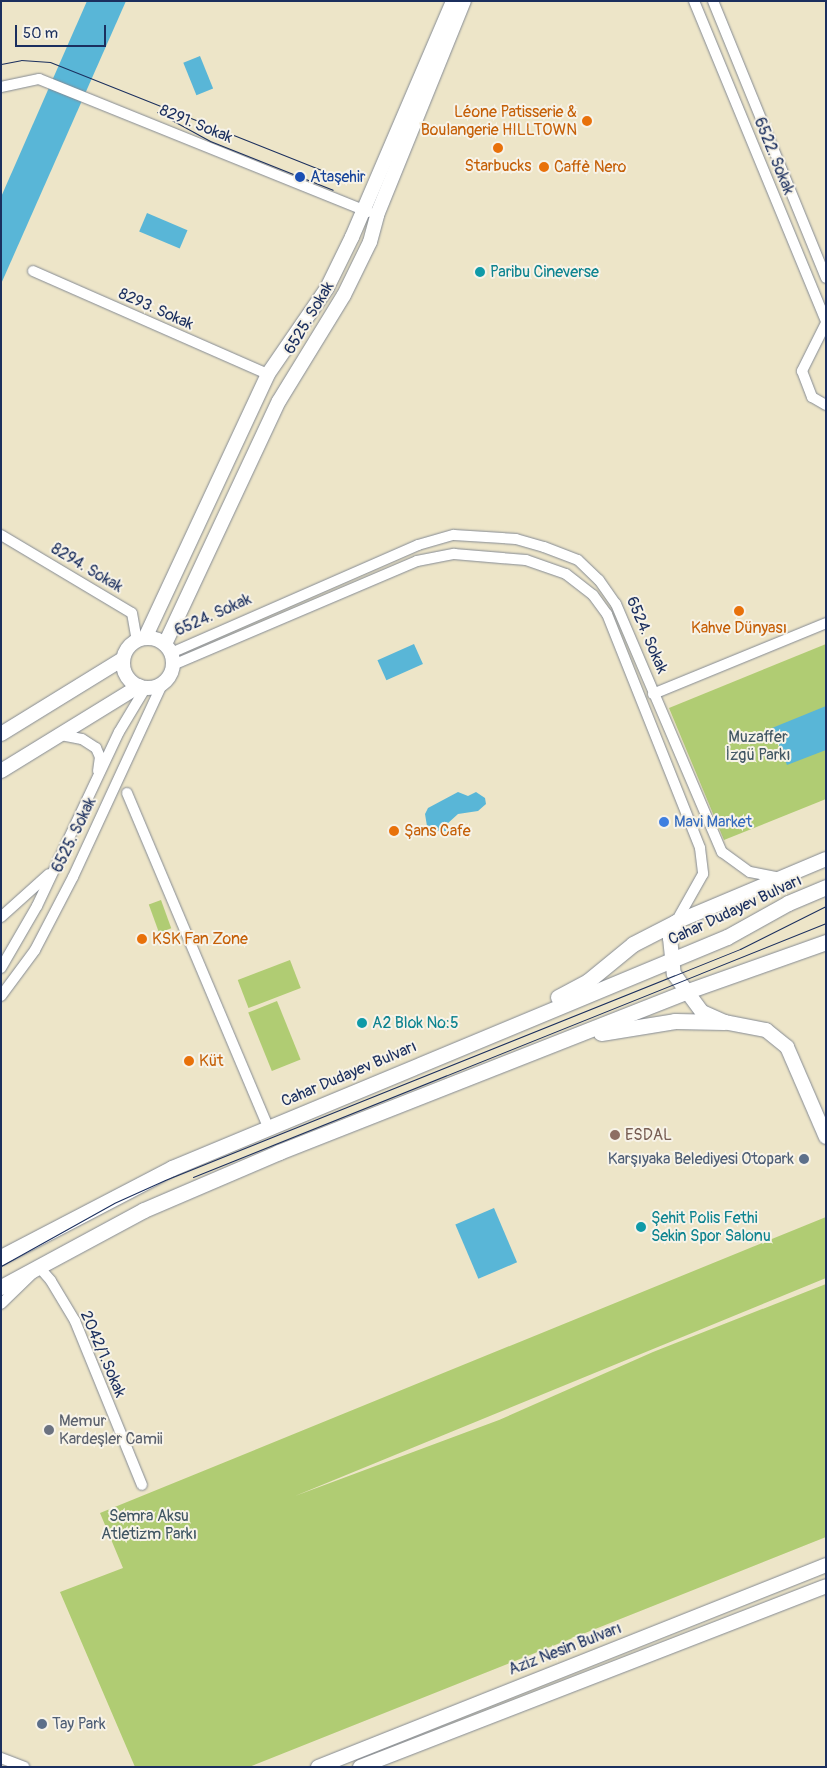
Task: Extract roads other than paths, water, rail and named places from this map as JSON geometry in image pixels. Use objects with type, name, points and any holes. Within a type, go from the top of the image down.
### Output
[{"type":"main road","name":"Cahar Dudayev Bulvarı","points":[[1,1257],[172,1168],[727,937],[788,903],[826,887]]},
{"type":"main road","points":[[496,1032],[588,981],[633,944],[676,922]]},
{"type":"main road","points":[[1,1287],[144,1210],[546,1046],[686,992],[826,942]]},
{"type":"main road","points":[[546,1046],[630,1026],[675,1021],[724,1022]]},
{"type":"street","name":"6525. Sokak","points":[[141,639],[268,374],[327,288],[363,210],[453,1]]},
{"type":"street","name":"6525. Sokak","points":[[169,654],[279,401],[344,295],[370,242],[377,215],[464,1]]},
{"type":"street","name":"6522. Sokak","points":[[694,1],[826,323]]},
{"type":"street","name":"6522. Sokak","points":[[712,1],[826,278]]},
{"type":"street","name":"8291. Sokak","points":[[1,88],[39,79],[93,99],[377,215]]},
{"type":"street","name":"8293. Sokak","points":[[32,271],[268,374]]},
{"type":"street","points":[[826,323],[802,371],[812,398],[826,405]]},
{"type":"street","name":"8294. Sokak","points":[[1,535],[132,613],[141,639]]},
{"type":"street","name":"6524. Sokak","points":[[169,654],[418,545],[454,535],[516,539],[578,560],[599,580],[616,604],[722,852],[750,872],[780,878]]},
{"type":"street","name":"6524. Sokak","points":[[169,654],[416,561],[454,554],[526,560],[566,574],[593,596],[607,614],[700,848],[703,874],[676,922]]},
{"type":"street","points":[[653,694],[826,623]]},
{"type":"street","points":[[1,734],[123,659],[128,648],[141,639],[169,654],[163,682],[143,687],[1,771]]},
{"type":"street","points":[[123,659],[126,676],[143,687]]},
{"type":"street","name":"6525. Sokak","points":[[1,996],[35,950],[73,877],[163,682]]},
{"type":"street","name":"6525. Sokak","points":[[1,968],[53,870],[119,732],[143,687]]},
{"type":"street","points":[[61,735],[77,737],[96,748],[100,757],[94,785]]},
{"type":"street","points":[[127,793],[268,1127]]},
{"type":"street","points":[[826,859],[676,922],[670,938],[670,961],[686,992],[702,1012],[724,1022],[766,1030],[787,1047],[826,1137]]},
{"type":"street","points":[[1,917],[53,870]]},
{"type":"street","points":[[1,1304],[39,1267]]},
{"type":"street","name":"2042/1.Sokak","points":[[39,1267],[75,1321],[142,1486]]},
{"type":"street","name":"Aziz Nesin Bulvarı","points":[[318,1767],[826,1565]]},
{"type":"street","points":[[360,1767],[826,1586]]},
{"type":"street","points":[[1,1758],[24,1767]]},
{"type":"water","points":[[87,1],[126,1],[1,284],[1,197]]},
{"type":"water","points":[[200,56],[213,88],[196,95],[183,63]]},
{"type":"water","points":[[147,213],[188,230],[180,249],[139,231]]},
{"type":"water","points":[[414,644],[423,664],[386,680],[377,660]]},
{"type":"water","points":[[826,706],[826,750],[787,765],[772,728]]},
{"type":"water","points":[[458,792],[468,796],[476,792],[485,798],[486,804],[478,811],[458,814],[447,824],[446,831],[436,831],[427,826],[425,814],[428,808]]},
{"type":"water","points":[[494,1208],[517,1262],[478,1279],[455,1224]]},
{"type":"tram line","points":[[1,64],[21,60],[50,62],[337,176]]},
{"type":"tram line","points":[[157,112],[210,141],[333,190]]},
{"type":"tram line","points":[[1,1266],[114,1203],[165,1180],[740,949],[826,906]]},
{"type":"tram line","points":[[193,1177],[826,923]]},
{"type":"place","name":"Léone Patisserie & Boulangerie HILLTOWN","points":[[587,121]]},
{"type":"place","name":"Starbucks","points":[[498,148]]},
{"type":"place","name":"Caffè Nero","points":[[544,167]]},
{"type":"place","name":"Ataşehir","points":[[300,177]]},
{"type":"place","name":"Paribu Cineverse","points":[[480,272]]},
{"type":"place","name":"Kahve Dünyası","points":[[739,611]]},
{"type":"place","name":"Mavi Market","points":[[664,822]]},
{"type":"place","name":"Şans Cafe","points":[[394,831]]},
{"type":"place","name":"KSK Fan Zone","points":[[142,939]]},
{"type":"place","name":"A2 Blok No:5","points":[[362,1023]]},
{"type":"place","name":"Küt","points":[[189,1061]]},
{"type":"place","name":"ESDAL","points":[[615,1135]]},
{"type":"place","name":"Karşıyaka Belediyesi Otopark","points":[[804,1159]]},
{"type":"place","name":"Şehit Polis Fethi Sekin Spor Salonu","points":[[641,1227]]},
{"type":"place","name":"Memur Kardeşler Camii","points":[[49,1430]]},
{"type":"place","name":"Tay Park","points":[[42,1724]]},
{"type":"park label","name":"Muzaffer İzgü Parkı","points":[[758,746]]},
{"type":"park label","name":"Semra Aksu Atletizm Parkı","points":[[149,1525]]}]
